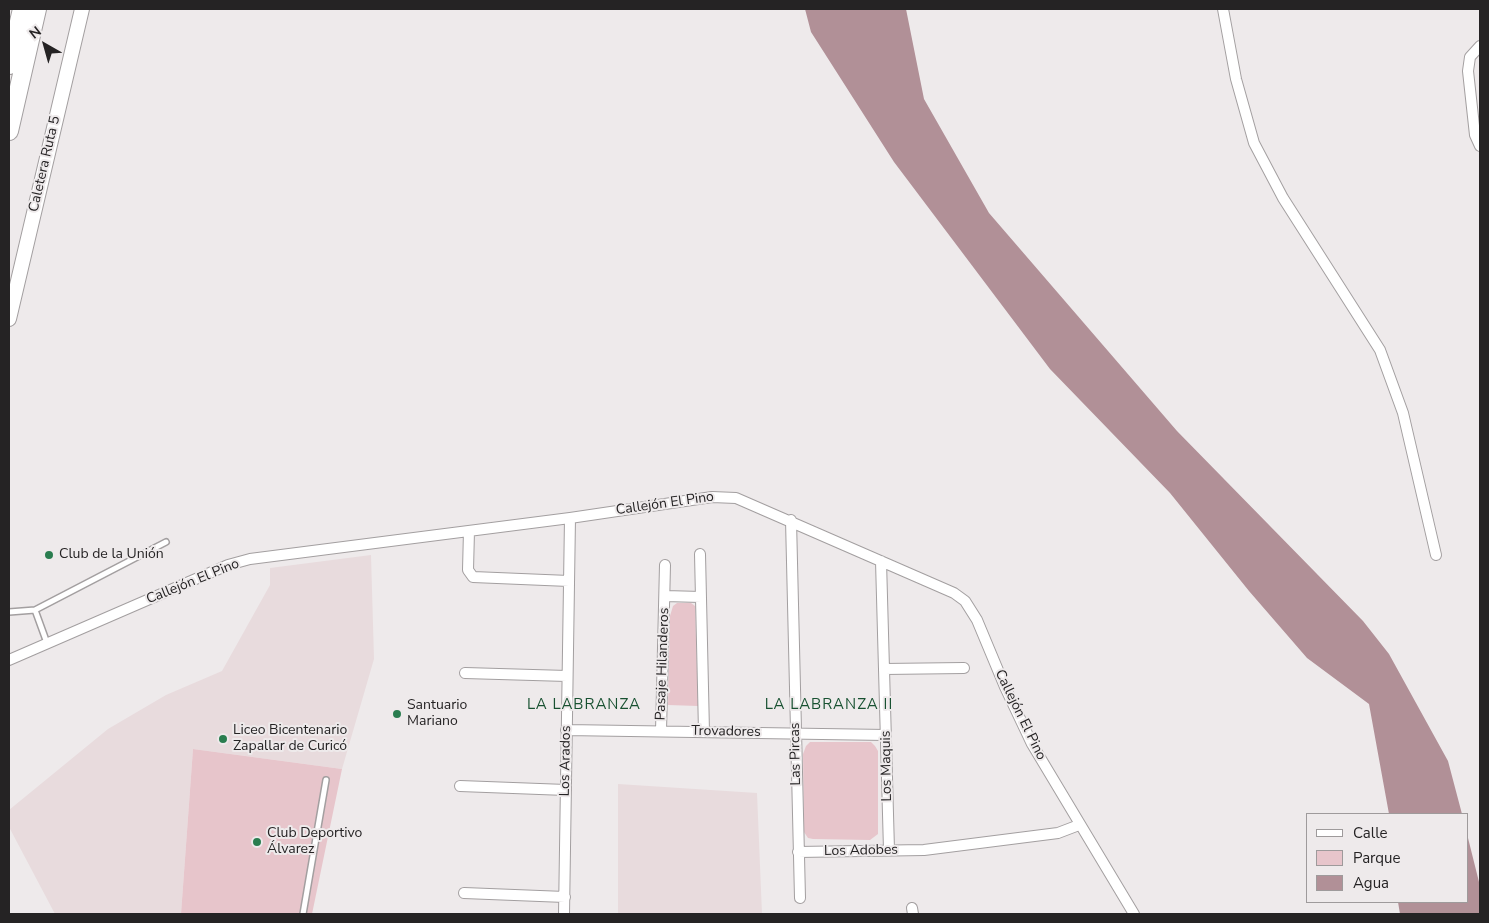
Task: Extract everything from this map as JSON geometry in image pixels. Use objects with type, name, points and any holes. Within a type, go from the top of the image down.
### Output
[{"type":"highway","points":[[9,65],[22,9]]},
{"type":"highway","points":[[9,131],[37,9]]},
{"type":"street","name":"Caletera Ruta 5","points":[[9,320],[82,9]]},
{"type":"street","points":[[1222,9],[1236,79],[1254,143],[1283,198],[1380,350],[1403,414],[1436,554]]},
{"type":"street","points":[[1480,46],[1470,57],[1468,72],[1475,135],[1480,146]]},
{"type":"street","name":"Callejón El Pino","points":[[9,660],[228,565],[250,559],[570,518],[720,496],[744,500],[954,593],[970,606],[1020,721],[1079,825],[1134,914]]},
{"type":"street","name":"Los Arados","points":[[564,914],[570,518]]},
{"type":"street","name":"Las Pircas","points":[[791,520],[800,898]]},
{"type":"street","points":[[469,531],[468,570],[473,578],[569,581]]},
{"type":"street","points":[[700,554],[704,732]]},
{"type":"street","name":"Los Maquis","points":[[881,561],[888,850]]},
{"type":"street","name":"Pasaje Hilanderos","points":[[662,731],[665,565]]},
{"type":"street","name":"Pasaje Hilanderos","points":[[665,596],[701,597]]},
{"type":"street","points":[[884,669],[964,668]]},
{"type":"street","points":[[465,674],[567,676]]},
{"type":"street","name":"Trovadores","points":[[566,730],[886,735]]},
{"type":"street","points":[[460,786],[566,790]]},
{"type":"street","name":"Los Adobes","points":[[798,852],[924,850],[1058,833],[1079,825]]},
{"type":"street","points":[[464,893],[565,897]]},
{"type":"lane","points":[[9,612],[35,610],[166,542]]},
{"type":"lane","points":[[35,610],[47,643]]},
{"type":"lane","points":[[303,914],[326,780]]},
{"type":"shaded area","name":"Liceo Bicentenario Zapallar de Curicó","points":[[371,555],[374,659],[342,769],[193,749],[181,914],[55,914],[9,827],[9,810],[108,729],[166,695],[222,671],[270,585],[270,568]]},
{"type":"shaded area","points":[[618,784],[757,793],[762,914],[618,914]]},
{"type":"green space","points":[[677,603],[691,603],[695,606],[698,706],[668,705],[670,616],[673,606]]},
{"type":"green space","points":[[810,742],[871,742],[875,746],[878,751],[878,834],[870,840],[813,839],[808,838],[804,832],[803,754]]},
{"type":"green space","name":"Club Deportivo Álvarez","points":[[193,749],[342,769],[312,914],[181,914]]},
{"type":"water","points":[[805,9],[906,9],[924,99],[989,213],[1177,431],[1363,621],[1389,654],[1448,761],[1462,813],[1389,813],[1369,704],[1307,658],[1249,591],[1170,493],[1050,369],[894,162],[811,32]]},
{"type":"water","points":[[1469,842],[1480,886],[1480,914],[1400,914],[1398,903],[1469,903]]},
{"type":"place","name":"Club de la Unión","points":[[49,555]]},
{"type":"place","name":"Santuario Mariano","points":[[397,714]]},
{"type":"place","name":"Liceo Bicentenario Zapallar de Curicó","points":[[223,739]]},
{"type":"place","name":"Club Deportivo Álvarez","points":[[257,842]]},
{"type":"district","name":"LA LABRANZA","points":[[584,705]]},
{"type":"district","name":"LA LABRANZA II","points":[[829,705]]}]
